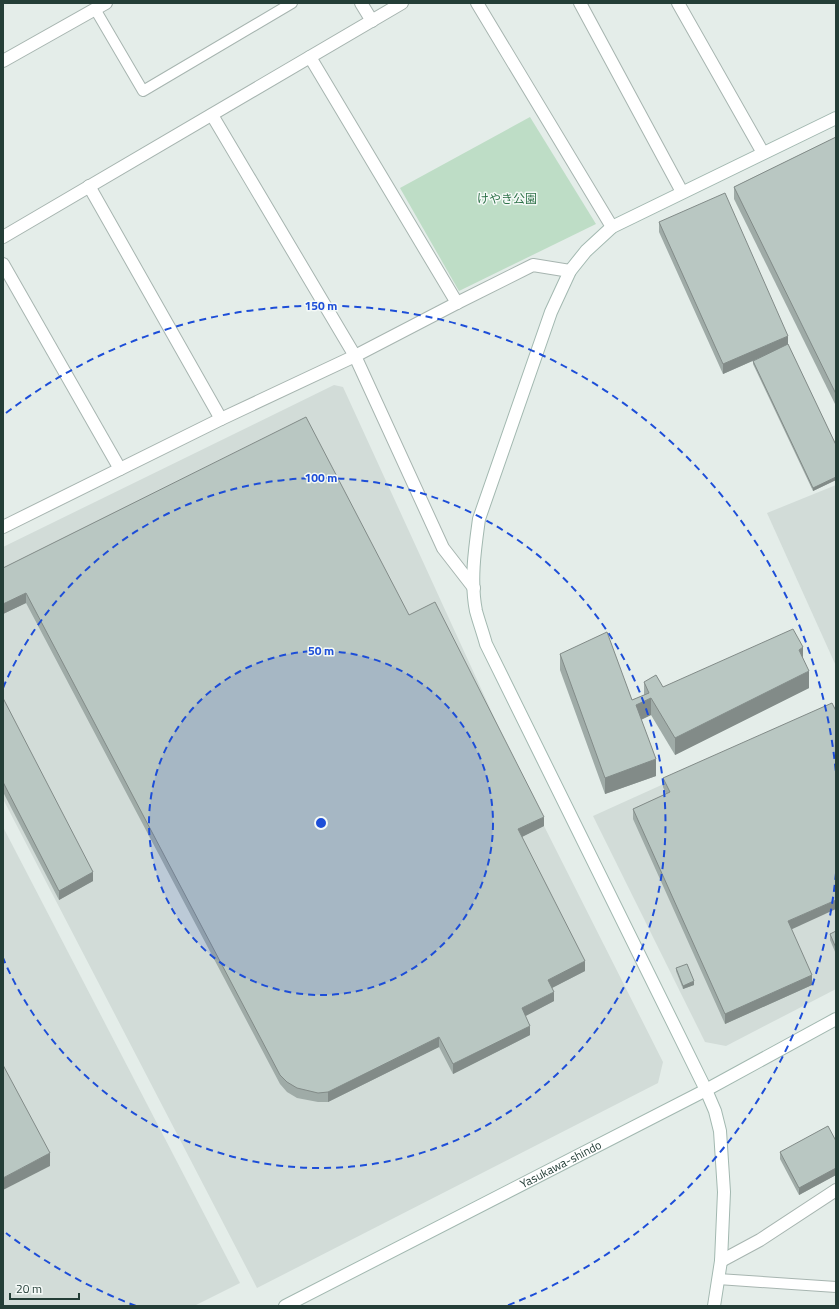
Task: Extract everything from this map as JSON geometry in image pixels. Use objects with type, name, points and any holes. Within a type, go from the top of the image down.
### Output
[{"type":"street","points":[[3,61],[106,3]]},
{"type":"street","points":[[361,3],[372,21]]},
{"type":"street","points":[[3,237],[402,3]]},
{"type":"street","points":[[477,3],[612,227]]},
{"type":"street","points":[[580,3],[682,192]]},
{"type":"street","points":[[678,3],[763,153]]},
{"type":"street","points":[[310,57],[456,302]]},
{"type":"street","points":[[212,115],[355,356],[443,548],[474,588]]},
{"type":"street","points":[[714,1306],[721,1260],[724,1192],[720,1132],[714,1111],[706,1090],[486,644],[476,610],[473,574],[478,518],[551,312],[570,271],[586,251],[612,227],[836,118]]},
{"type":"street","points":[[89,186],[221,419]]},
{"type":"street","points":[[3,264],[120,469]]},
{"type":"street","points":[[4,523],[355,356],[456,302],[533,265],[570,271]]},
{"type":"street","name":"Yasukawa-shindo","points":[[285,1306],[706,1090],[836,1019]]},
{"type":"street","points":[[721,1260],[760,1240],[836,1190]]},
{"type":"lane","points":[[95,9],[143,91],[292,3]]},
{"type":"lane","points":[[718,1279],[836,1287]]},
{"type":"shaded area","points":[[334,385],[343,387],[544,826],[663,1062],[658,1083],[257,1288],[3,799],[3,547]]},
{"type":"shaded area","points":[[836,485],[836,666],[767,513]]},
{"type":"shaded area","points":[[836,706],[836,989],[726,1046],[705,1042],[593,816]]},
{"type":"shaded area","points":[[3,827],[240,1283],[194,1306],[3,1306]]},
{"type":"green space","name":"けやき公園","points":[[530,117],[596,224],[459,291],[400,188]]},
{"type":"building","points":[[836,137],[836,394],[734,187]]},
{"type":"building","points":[[725,193],[788,336],[723,364],[659,222]]},
{"type":"building","points":[[788,344],[836,445],[836,477],[813,488],[753,361]]},
{"type":"building","points":[[306,417],[409,615],[435,602],[544,817],[518,829],[585,961],[548,980],[554,992],[522,1008],[530,1026],[453,1064],[439,1037],[328,1092],[318,1093],[297,1088],[287,1082],[280,1075],[26,593],[3,604],[3,568]]},
{"type":"building","points":[[793,629],[803,647],[799,650],[809,671],[675,738],[651,698],[636,705],[656,759],[605,778],[560,654],[607,632],[632,700],[649,693],[644,682],[656,675],[663,687]]},
{"type":"building","points":[[3,698],[93,872],[59,891],[3,782]]},
{"type":"building","points":[[832,703],[836,711],[836,900],[788,921],[812,975],[725,1014],[633,809],[670,792],[663,778]]},
{"type":"building","points":[[836,931],[836,948],[830,934]]},
{"type":"building","points":[[687,964],[694,981],[683,986],[676,968]]},
{"type":"building","points":[[3,1065],[50,1153],[3,1178]]},
{"type":"building","points":[[828,1126],[836,1141],[836,1168],[799,1188],[780,1152]]}]
